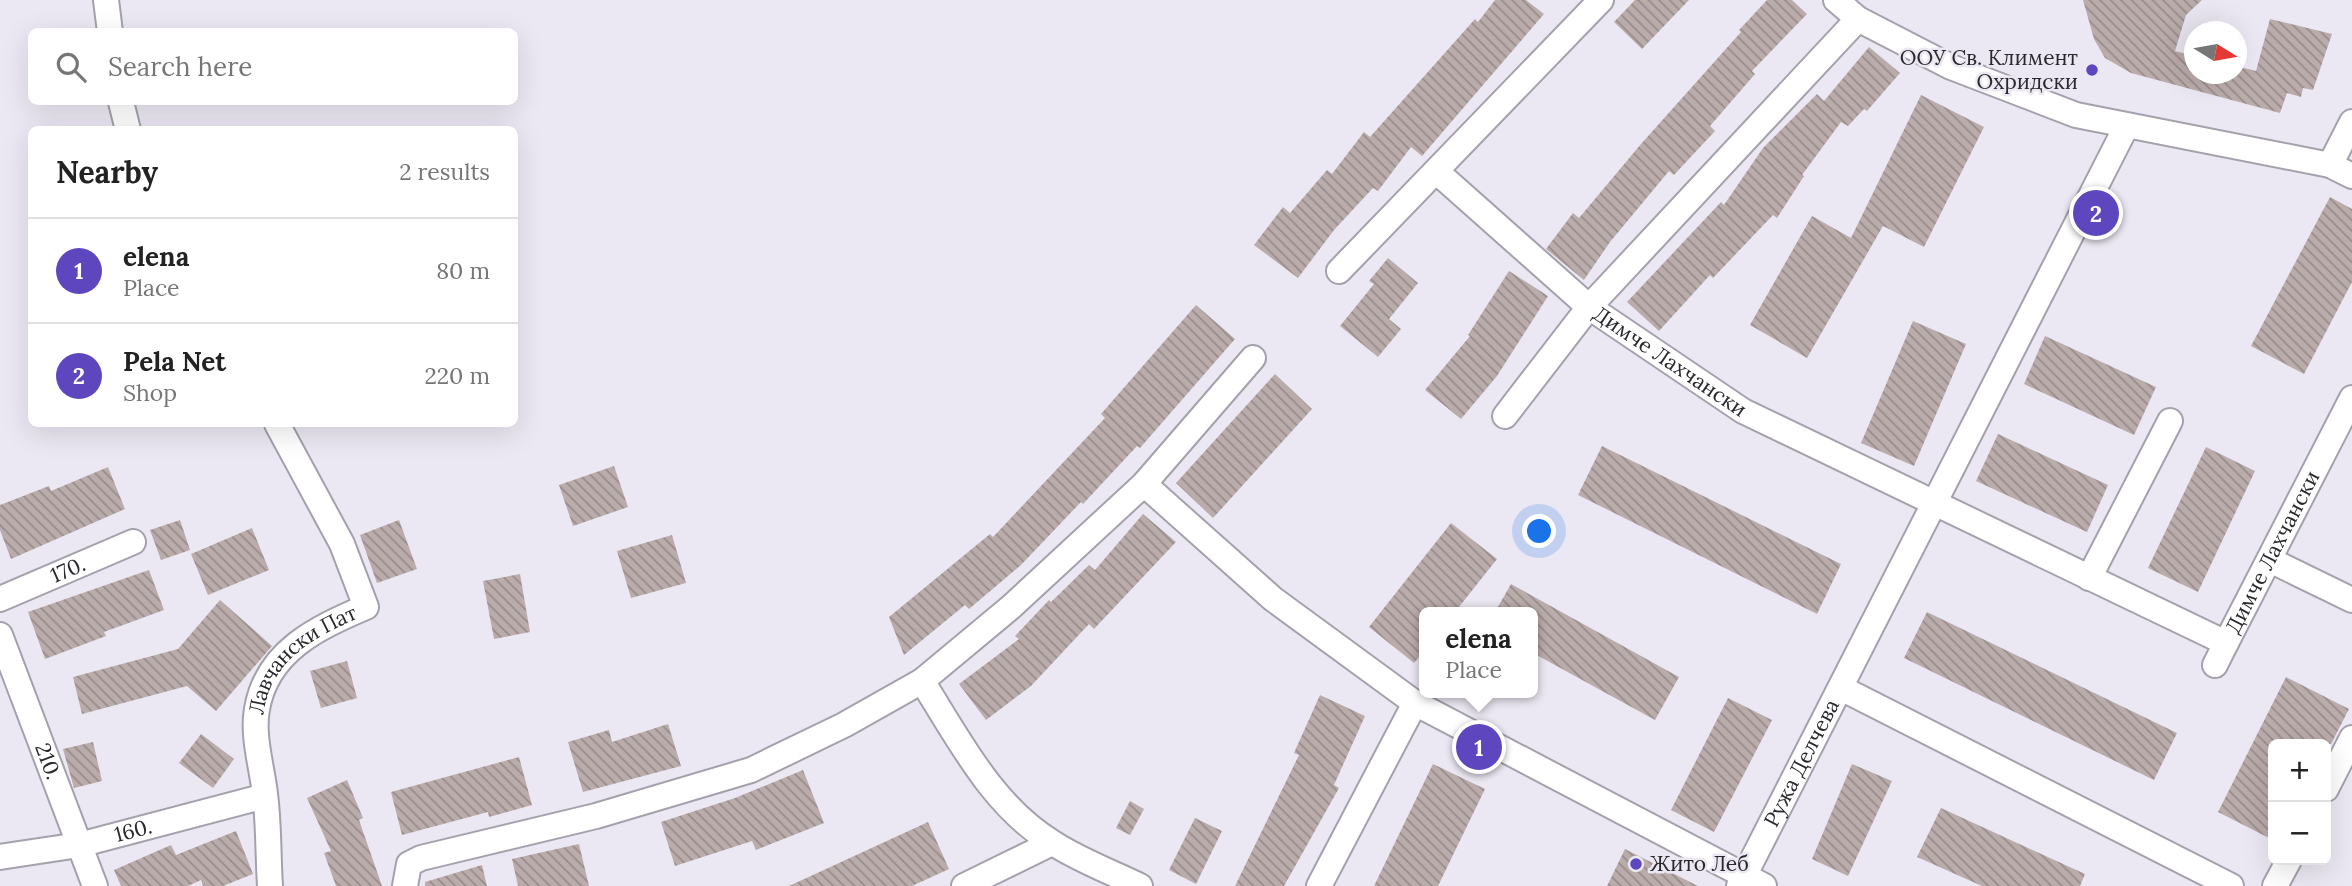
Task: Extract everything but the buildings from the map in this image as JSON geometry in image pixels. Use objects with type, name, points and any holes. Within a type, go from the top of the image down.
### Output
[{"type":"street","points":[[106,0],[110,28]]},
{"type":"street","points":[[1339,271],[1601,0]]},
{"type":"street","points":[[1836,0],[1858,19],[1981,80],[2076,115],[2126,127],[2330,165],[2352,177]]},
{"type":"street","points":[[1505,416],[1590,307],[1858,19]]},
{"type":"street","points":[[122,105],[127,126]]},
{"type":"street","points":[[2330,165],[2352,122]]},
{"type":"street","points":[[2126,127],[1841,688],[2231,886]]},
{"type":"street","name":"Димче Лахчански","points":[[1437,172],[1590,307],[1743,411],[2089,578],[2220,654],[2352,398]]},
{"type":"street","points":[[405,886],[409,864],[421,858],[596,816],[751,770],[844,725],[922,681],[1011,607],[1144,484],[1254,358]]},
{"type":"street","points":[[2089,578],[2170,421]]},
{"type":"street","name":"Лавчански Пат","points":[[270,886],[257,710],[266,681],[278,659],[299,641],[325,624],[366,607],[342,544],[279,427]]},
{"type":"street","points":[[1144,484],[1273,599],[1415,703],[1749,883]]},
{"type":"street","name":"170.","points":[[0,599],[133,542]]},
{"type":"street","points":[[2270,560],[2352,600]]},
{"type":"street","name":"210.","points":[[0,635],[95,886]]},
{"type":"street","points":[[922,681],[989,785],[1011,809],[1052,843],[1140,886]]},
{"type":"street","name":"Ружа Делчева","points":[[1749,883],[1841,688]]},
{"type":"street","points":[[1319,886],[1415,703]]},
{"type":"street","points":[[2337,781],[2352,738]]},
{"type":"street","name":"160.","points":[[0,857],[79,845],[265,796]]},
{"type":"street","points":[[964,886],[1052,843]]},
{"type":"street","points":[[2275,886],[2286,865]]},
{"type":"place","name":"ООУ Св. Климент Охридски","points":[[2092,70]]},
{"type":"place","name":"Pela Net","points":[[2096,213]]},
{"type":"place","name":"elena","points":[[1479,747]]},
{"type":"place","name":"Жито Леб","points":[[1636,864]]}]
